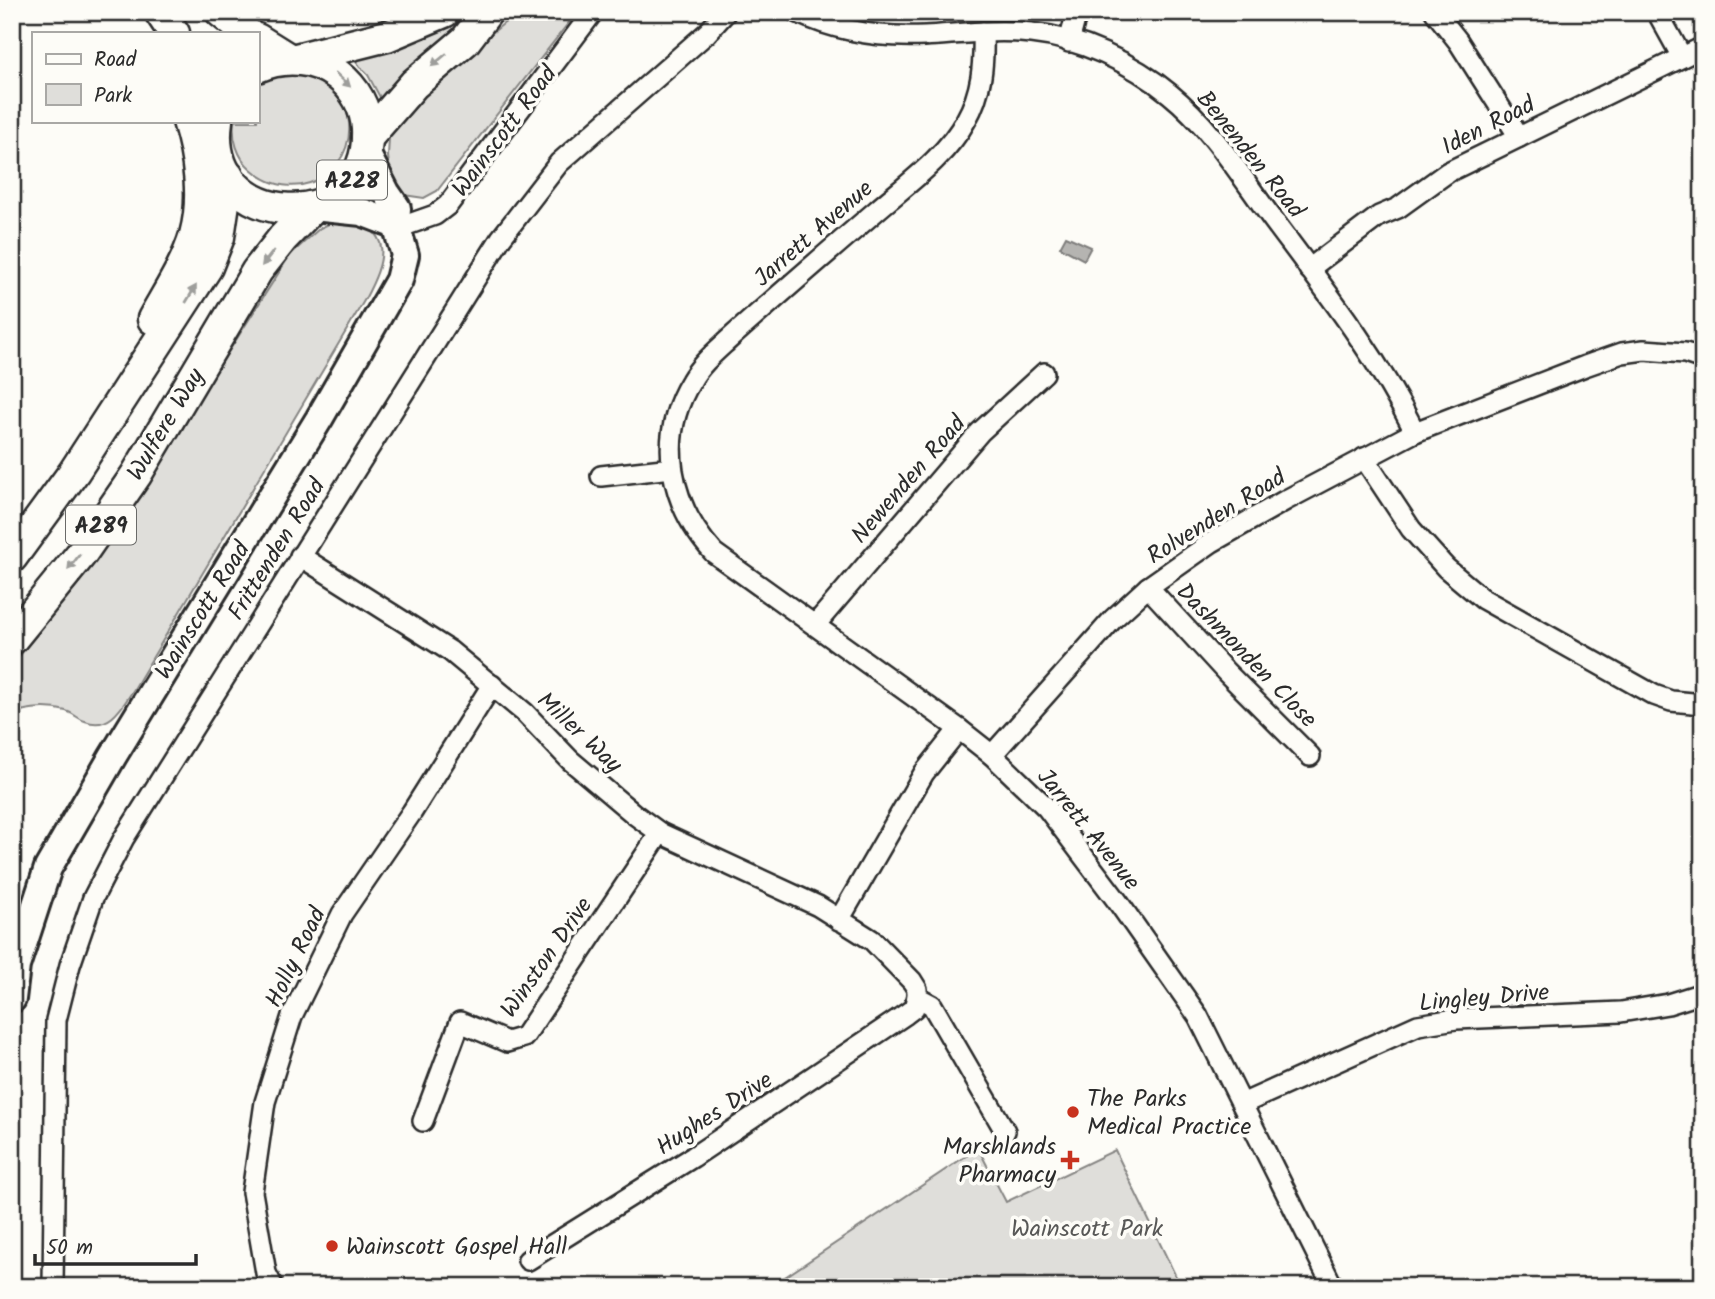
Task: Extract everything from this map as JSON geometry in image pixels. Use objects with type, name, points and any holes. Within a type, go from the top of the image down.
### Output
[{"type":"main road","points":[[141,12],[152,32]]},
{"type":"main road","points":[[160,12],[173,32]]},
{"type":"main road","points":[[220,12],[246,32]]},
{"type":"main road","points":[[259,66],[387,36],[444,12]]},
{"type":"main road","name":"A228","points":[[214,127],[219,156],[228,176],[240,190],[262,204],[287,210],[313,207],[333,198],[344,189],[358,172],[366,145],[398,100],[430,68],[465,41],[487,12]]},
{"type":"main road","points":[[259,40],[293,59]]},
{"type":"main road","name":"A228","points":[[293,59],[323,65],[345,81],[363,110],[366,145]]},
{"type":"main road","name":"A289","points":[[74,472],[123,370],[182,267],[195,233],[200,199],[199,177],[188,122]]},
{"type":"main road","name":"Wulfere Way","points":[[12,557],[74,472],[207,267],[219,237],[228,176]]},
{"type":"main road","name":"Wulfere Way","points":[[12,639],[82,553],[136,475],[257,271],[313,207]]},
{"type":"street","name":"Wainscott Road","points":[[397,226],[435,215],[448,205],[593,12]]},
{"type":"street","name":"Frittenden Road","points":[[53,1287],[56,1020],[69,965],[93,898],[124,838],[501,238],[559,163],[707,33],[726,12]]},
{"type":"street","name":"Benenden Road","points":[[796,12],[834,27],[872,34],[922,36],[983,32],[1031,33],[1069,42],[1125,64],[1160,86],[1180,103],[1213,139],[1310,269],[1363,341],[1390,384],[1415,432]]},
{"type":"street","points":[[1069,42],[1077,12]]},
{"type":"street","points":[[1435,12],[1458,41],[1519,137]]},
{"type":"street","points":[[1657,12],[1682,57]]},
{"type":"street","name":"Jarrett Avenue","points":[[983,32],[981,82],[963,125],[948,144],[916,176],[727,341],[703,365],[688,386],[678,409],[671,441],[672,468],[681,505],[701,539],[729,565],[959,729],[992,755],[1047,808],[1118,902],[1198,1016],[1333,1287]]},
{"type":"street","name":"Iden Road","points":[[1310,269],[1379,216],[1398,208],[1448,172],[1703,47]]},
{"type":"street","name":"Wainscott Road","points":[[12,999],[16,966],[48,868],[113,756],[313,429],[388,301],[404,267],[405,255],[397,226],[397,208],[384,189],[366,145]]},
{"type":"street","points":[[313,207],[362,212],[397,226]]},
{"type":"street","name":"Rolvenden Road","points":[[992,755],[1113,620],[1148,587],[1212,542],[1415,432],[1573,370],[1622,354],[1665,350],[1703,359]]},
{"type":"street","name":"Newenden Road","points":[[815,625],[980,432],[1044,373]]},
{"type":"street","points":[[1364,458],[1411,529],[1446,568],[1483,599],[1654,695],[1671,701],[1703,704]]},
{"type":"street","points":[[601,475],[672,468]]},
{"type":"street","name":"Miller Way","points":[[300,556],[450,651],[525,713],[570,760],[660,833],[784,889],[872,940],[912,981],[917,989],[917,997],[932,1006],[1005,1131]]},
{"type":"street","name":"Dashmonden Close","points":[[1148,587],[1226,672],[1310,757]]},
{"type":"street","name":"Holly Road","points":[[272,1287],[266,1273],[252,1192],[265,1102],[292,1016],[342,914],[412,812],[492,685]]},
{"type":"street","points":[[839,920],[859,890],[924,773],[959,729]]},
{"type":"street","name":"Winston Drive","points":[[423,1121],[460,1023],[507,1042],[524,1037],[660,833]]},
{"type":"street","name":"Lingley Drive","points":[[1242,1104],[1418,1025],[1456,1019],[1621,1012],[1668,1004],[1703,993]]},
{"type":"street","name":"Hughes Drive","points":[[528,1260],[693,1157],[906,1014],[914,1008],[917,997]]},
{"type":"green space","points":[[518,12],[577,12],[437,191],[424,198],[404,195],[390,175],[389,138],[395,120],[466,54]]},
{"type":"green space","points":[[461,20],[466,23],[382,101],[368,75],[354,60],[403,46]]},
{"type":"green space","points":[[295,70],[322,80],[339,94],[344,103],[349,128],[346,147],[337,164],[324,176],[307,184],[289,186],[269,181],[242,159],[236,147],[234,122],[259,122],[259,80]]},
{"type":"green space","points":[[342,218],[359,223],[378,238],[381,260],[372,285],[125,703],[114,716],[102,723],[85,721],[69,712],[52,708],[12,713],[12,665],[91,568],[290,255],[320,228]]},
{"type":"green space","name":"Wainscott Park","points":[[978,1148],[1006,1202],[1115,1150],[1181,1287],[770,1287]]},
{"type":"shaded area","points":[[1066,236],[1091,247],[1084,260],[1060,247]]},
{"type":"place","name":"The Parks Medical Practice","points":[[1073,1112]]},
{"type":"place","name":"Marshlands Pharmacy","points":[[1070,1160]]},
{"type":"place","name":"Wainscott Gospel Hall","points":[[332,1246]]}]
